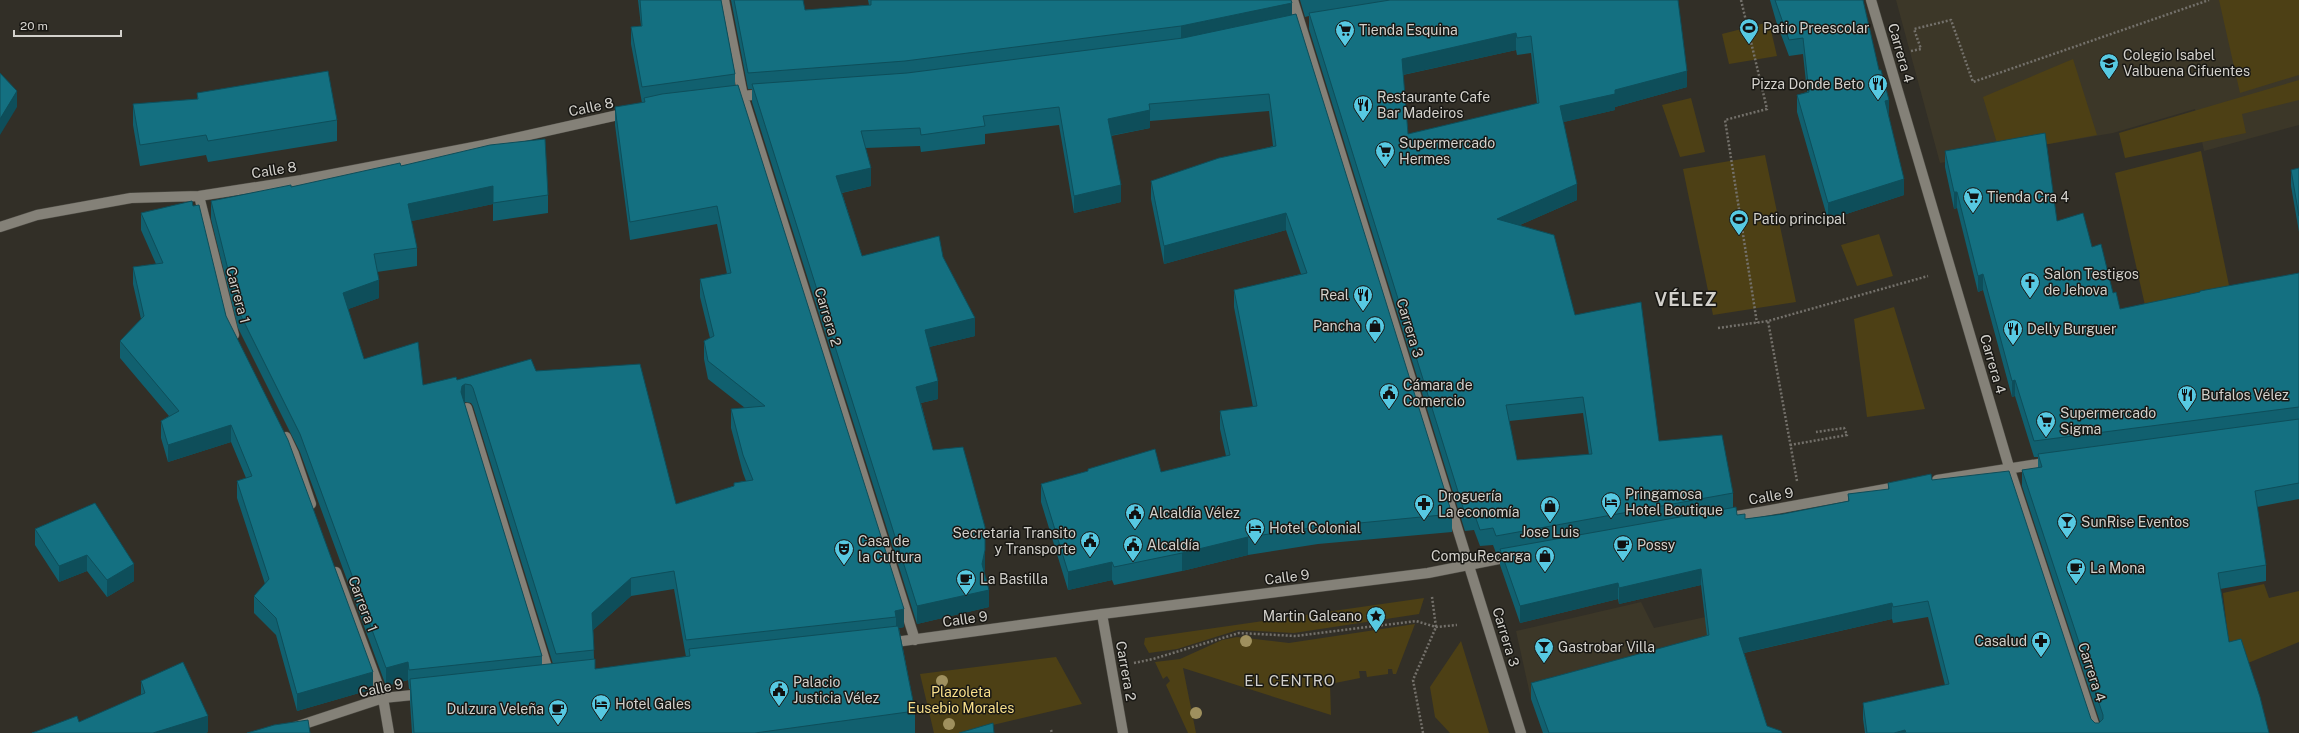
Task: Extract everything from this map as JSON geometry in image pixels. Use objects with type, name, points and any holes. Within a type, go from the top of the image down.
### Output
[{"type":"street","name":"Carrera 2","points":[[724,0],[743,96],[915,640]]},
{"type":"street","name":"Carrera 3","points":[[1293,0],[1521,733]]},
{"type":"street","name":"Carrera 4","points":[[1871,0],[2009,467],[2097,733]]},
{"type":"street","points":[[721,98],[774,93]]},
{"type":"street","name":"Calle 8","points":[[0,227],[37,215],[131,198],[199,196],[302,180],[484,145],[638,111]]},
{"type":"street","name":"Carrera 1","points":[[199,196],[232,330],[238,343]]},
{"type":"street","points":[[467,408],[552,680]]},
{"type":"street","points":[[280,425],[294,454],[314,511]]},
{"type":"street","name":"Calle 9","points":[[1719,519],[2009,467],[2063,460]]},
{"type":"street","name":"Calle 9","points":[[876,645],[1102,614],[1420,574],[1523,555]]},
{"type":"street","name":"Carrera 1","points":[[332,561],[383,698],[389,733]]},
{"type":"street","name":"Carrera 2","points":[[1102,614],[1123,733]]},
{"type":"street","name":"Calle 9","points":[[277,733],[383,698],[436,693]]},
{"type":"path","points":[[1741,0],[1767,109],[1725,120],[1757,322]]},
{"type":"path","points":[[1910,51],[1921,49],[1914,29],[1951,20],[1973,82],[2209,0]]},
{"type":"path","points":[[1718,328],[1768,321],[1935,274]]},
{"type":"path","points":[[1768,321],[1798,484]]},
{"type":"path","points":[[1790,445],[1847,435],[1844,428],[1816,432]]},
{"type":"path","points":[[1423,733],[1413,680],[1436,627],[1432,595]]},
{"type":"path","points":[[1111,667],[1153,659],[1239,633],[1296,636],[1416,620],[1436,627],[1457,625]]},
{"type":"shaded area","name":"Colegio Isabel Valbuena Cifuentes","points":[[1896,0],[2299,0],[2299,125],[2204,151],[2195,109],[2113,133],[1940,163]]},
{"type":"shaded area","points":[[1641,602],[1654,628],[1743,609],[1736,644],[1531,699],[1516,631]]},
{"type":"green space","points":[[2219,0],[2299,0],[2299,75],[2240,93]]},
{"type":"green space","name":"Patio Preescolar","points":[[1769,22],[1777,56],[1729,64],[1722,34]]},
{"type":"green space","points":[[2073,59],[2097,135],[2000,153],[1983,97]]},
{"type":"green space","points":[[2299,80],[2299,100],[2242,114],[2246,133],[2125,158],[2119,133]]},
{"type":"green space","points":[[1691,98],[1705,152],[1680,157],[1662,105]]},
{"type":"green space","points":[[2201,151],[2231,295],[2147,314],[2115,173]]},
{"type":"green space","name":"Patio principal","points":[[1765,155],[1796,302],[1713,315],[1683,169]]},
{"type":"green space","points":[[1879,234],[1893,276],[1857,286],[1841,245]]},
{"type":"green space","points":[[1894,307],[1925,409],[1867,417],[1854,319]]},
{"type":"green space","points":[[2264,584],[2269,598],[2299,591],[2299,642],[2248,663],[2246,654],[2230,655],[2223,593]]},
{"type":"green space","points":[[1424,598],[1419,614],[1294,633],[1238,630],[1177,649],[1149,653],[1144,644],[1145,638]]},
{"type":"green space","points":[[1415,624],[1396,674],[1393,674],[1392,669],[1388,669],[1388,674],[1367,677],[1366,671],[1359,671],[1360,678],[1330,684],[1331,715],[1183,668],[1196,733],[1188,733],[1166,685],[1170,681],[1167,676],[1163,679],[1155,662],[1180,659],[1222,640],[1237,637],[1289,643]]},
{"type":"green space","points":[[1461,641],[1489,733],[1450,733],[1435,717],[1430,687]]},
{"type":"green space","name":"Plazoleta Eusebio Morales","points":[[1056,657],[1082,704],[959,733],[934,733],[920,674]]},
{"type":"building","points":[[640,0],[721,0],[735,74],[642,87],[631,27],[642,26]]},
{"type":"building","points":[[734,0],[803,0],[805,10],[871,5],[871,0],[1291,0],[1292,3],[1181,26],[905,61],[748,73]]},
{"type":"building","points":[[1390,0],[1678,0],[1687,71],[1615,90],[1615,94],[1560,106],[1577,184],[1497,219],[1554,235],[1575,315],[1641,302],[1659,441],[1722,435],[1733,493],[1496,536],[1493,528],[1480,530],[1474,513],[1465,514],[1309,13]],"holes":[[[1516,33],[1517,38],[1531,36],[1539,103],[1408,134],[1402,59]],[[1583,397],[1592,454],[1517,460],[1506,405]]]},
{"type":"building","points":[[1775,0],[1863,0],[1879,70],[1881,70],[1889,100],[1885,101],[1904,179],[1828,203],[1797,95],[1809,92],[1803,38],[1789,40]]},
{"type":"building","points":[[1296,14],[1452,514],[1318,527],[1248,537],[1114,567],[1112,562],[1068,572],[1041,484],[1088,471],[1088,469],[1155,449],[1161,472],[1230,455],[1220,411],[1257,406],[1234,290],[1307,273],[1286,213],[1164,246],[1151,181],[1219,158],[1276,146],[1269,94],[1149,104],[1150,110],[1108,119],[1121,185],[1074,196],[1059,107],[983,116],[985,126],[921,135],[920,128],[861,131],[871,168],[836,176],[862,256],[939,236],[943,257],[975,318],[925,330],[938,381],[916,387],[933,450],[963,447],[985,527],[985,550],[982,564],[989,590],[917,606],[752,84],[907,73],[1183,38]]},
{"type":"building","points":[[328,71],[337,120],[208,141],[206,135],[140,145],[133,104],[198,99],[197,93]]},
{"type":"building","points":[[0,73],[17,91],[0,119]]},
{"type":"building","points":[[738,85],[904,609],[895,611],[896,617],[686,640],[674,571],[631,578],[592,613],[594,650],[556,654],[473,388],[471,385],[465,384],[462,386],[461,392],[542,656],[409,670],[408,662],[386,668],[300,434],[238,310],[211,201],[291,185],[291,187],[400,163],[401,166],[490,145],[545,139],[548,195],[493,203],[493,186],[408,204],[417,248],[374,254],[379,280],[343,293],[364,359],[418,342],[423,385],[456,377],[457,380],[531,359],[536,371],[640,364],[676,504],[734,486],[734,483],[753,480],[743,455],[731,409],[765,406],[708,361],[704,341],[714,336],[700,279],[731,273],[717,206],[630,222],[615,107],[645,102],[644,98],[662,94]]},
{"type":"building","points":[[2045,133],[2057,221],[2083,213],[2092,247],[2101,244],[2113,293],[2116,292],[2120,309],[2200,291],[2299,273],[2299,407],[2034,441],[2015,380],[2012,381],[1983,274],[1978,276],[1957,192],[1954,192],[1945,151]]},
{"type":"building","points":[[2299,168],[2299,216],[2291,170]]},
{"type":"building","points":[[192,201],[193,206],[199,205],[226,316],[288,440],[373,672],[297,694],[276,618],[254,596],[269,579],[237,481],[252,476],[231,425],[168,445],[161,421],[179,411],[120,341],[144,316],[133,267],[163,263],[141,213]]},
{"type":"building","points":[[2299,419],[2299,483],[2255,491],[2266,565],[2218,573],[2229,642],[2241,639],[2260,697],[2269,733],[1906,733],[1905,730],[1894,733],[1867,733],[1863,703],[1949,684],[1928,601],[1893,607],[1892,603],[1739,638],[1767,726],[1781,731],[1782,733],[1549,733],[1531,683],[1709,635],[1701,569],[1619,588],[1618,583],[1520,606],[1500,549],[1736,507],[1737,515],[1745,514],[1745,519],[1783,514],[1849,501],[1848,494],[1889,489],[1888,483],[1931,474],[1932,480],[2009,471],[2091,719],[2095,723],[2099,723],[2103,719],[2103,715],[2022,470],[2042,467],[2038,454]]},
{"type":"building","points":[[95,503],[134,564],[107,580],[87,555],[59,566],[35,529]]},
{"type":"building","points":[[898,626],[915,711],[755,733],[414,733],[410,679],[595,659],[595,669],[690,656],[689,649]]},
{"type":"building","points":[[183,662],[208,716],[153,733],[32,733],[77,716],[79,722],[145,693],[141,681]]},
{"type":"building","points":[[308,720],[310,733],[247,733],[274,725]]},
{"type":"building","points":[[993,723],[994,733],[959,733]]},
{"type":"place","name":"Patio Preescolar","points":[[1749,45]]},
{"type":"place","name":"Tienda Esquina","points":[[1345,47]]},
{"type":"place","name":"Colegio Isabel Valbuena Cifuentes","points":[[2109,80]]},
{"type":"place","name":"Pizza Donde Beto","points":[[1878,101]]},
{"type":"place","name":"Restaurante Cafe Bar Madeiros","points":[[1363,122]]},
{"type":"place","name":"Supermercado Hermes","points":[[1385,168]]},
{"type":"place","name":"Tienda Cra 4","points":[[1973,214]]},
{"type":"place","name":"Patio principal","points":[[1739,236]]},
{"type":"place","name":"Salon Testigos de Jehova","points":[[2030,299]]},
{"type":"place","name":"Real","points":[[1363,312]]},
{"type":"place","name":"Pancha","points":[[1375,343]]},
{"type":"place","name":"Delly Burguer","points":[[2013,346]]},
{"type":"place","name":"Cámara de Comercio","points":[[1389,410]]},
{"type":"place","name":"Bufalos Vélez","points":[[2187,412]]},
{"type":"place","name":"Supermercado Sigma","points":[[2046,438]]},
{"type":"place","name":"Pringamosa Hotel Boutique","points":[[1611,519]]},
{"type":"place","name":"Droguería La economía","points":[[1424,521]]},
{"type":"place","name":"Jose Luis","points":[[1550,523]]},
{"type":"place","name":"Alcaldía Vélez","points":[[1135,530]]},
{"type":"place","name":"SunRise Eventos","points":[[2067,539]]},
{"type":"place","name":"Hotel Colonial","points":[[1255,545]]},
{"type":"place","name":"Secretaria Transito y Transporte","points":[[1090,558]]},
{"type":"place","name":"Alcaldía","points":[[1133,562]]},
{"type":"place","name":"Possy","points":[[1623,562]]},
{"type":"place","name":"Casa de la Cultura","points":[[844,566]]},
{"type":"place","name":"CompuRecarga","points":[[1545,573]]},
{"type":"place","name":"La Mona","points":[[2076,585]]},
{"type":"place","name":"La Bastilla","points":[[966,596]]},
{"type":"place","name":"Martin Galeano","points":[[1376,633]]},
{"type":"place","name":"Casalud","points":[[2041,658]]},
{"type":"place","name":"Gastrobar Villa","points":[[1544,664]]},
{"type":"place","name":"Palacio Justicia Vélez","points":[[779,707]]},
{"type":"place","name":"Hotel Gales","points":[[601,721]]},
{"type":"place","name":"Dulzura Veleña","points":[[558,726]]},
{"type":"district","name":"VÉLEZ","points":[[1686,299]]},
{"type":"district","name":"EL CENTRO","points":[[1290,680]]}]
